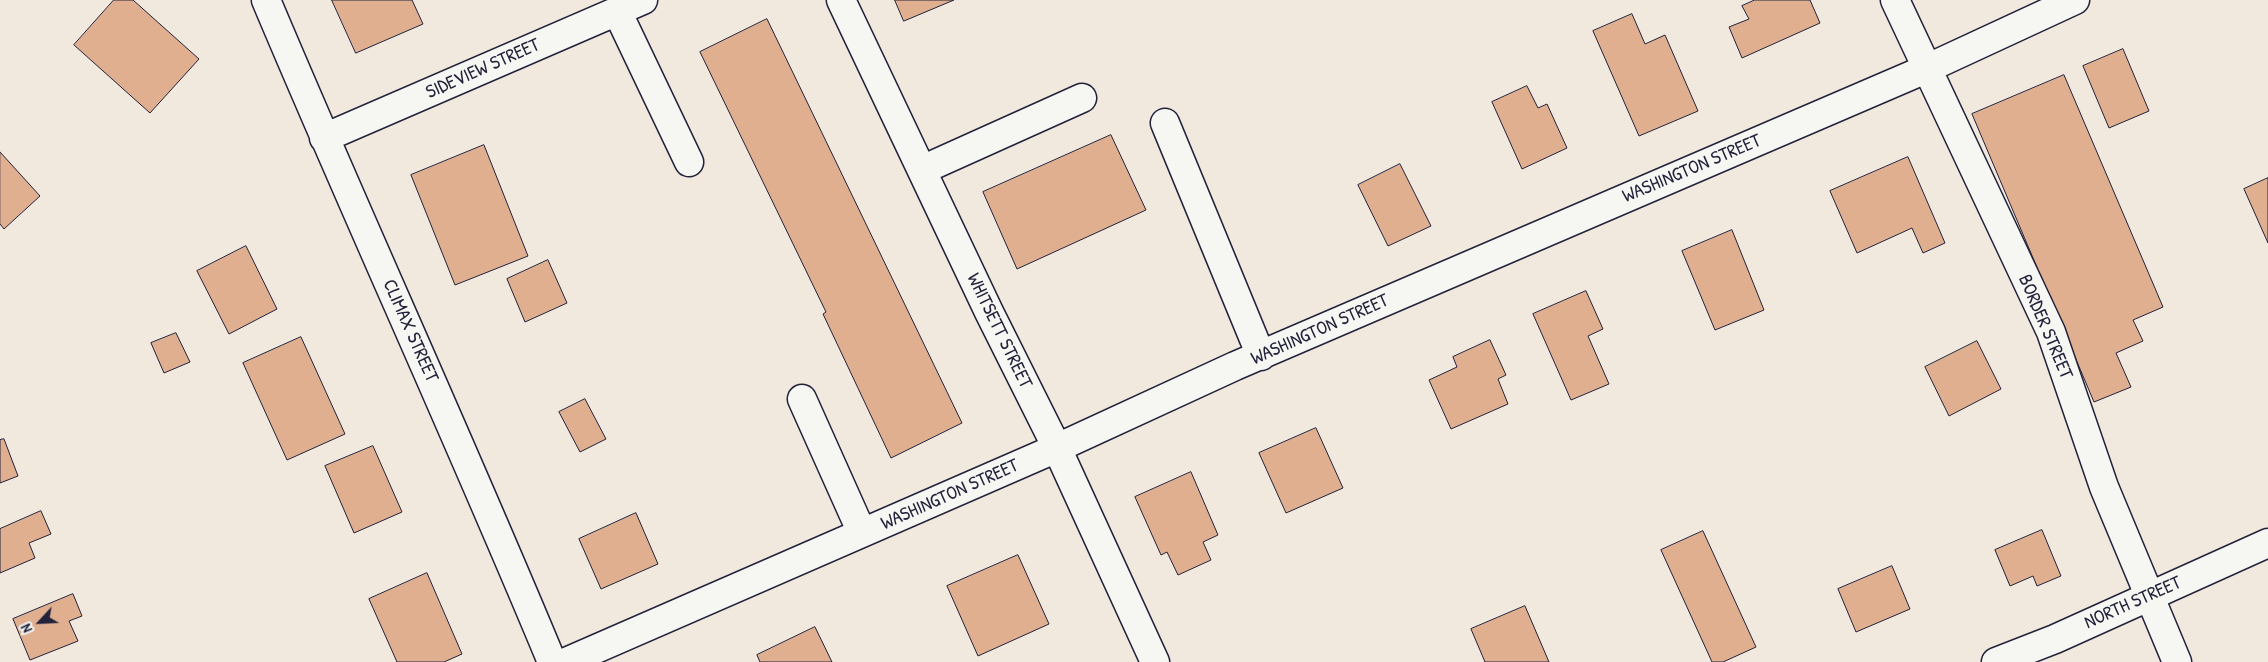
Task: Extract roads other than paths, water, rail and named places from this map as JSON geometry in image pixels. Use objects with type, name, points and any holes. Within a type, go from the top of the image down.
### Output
[{"type":"street","name":"CLIMAX STREET","points":[[266,0],[324,138],[495,526],[552,662]]},
{"type":"street","name":"SIDEVIEW STREET","points":[[324,138],[643,0]]},
{"type":"street","name":"WHITSETT STREET","points":[[841,0],[989,312],[1057,448],[1155,662]]},
{"type":"street","name":"BORDER STREET","points":[[1895,0],[2050,332],[2104,487],[2177,662]]},
{"type":"street","name":"WASHINGTON STREET","points":[[566,662],[1057,448],[1260,356],[1584,214],[1718,159],[1926,69],[2075,0]]},
{"type":"street","points":[[617,11],[689,162]]},
{"type":"street","points":[[922,170],[1082,98]]},
{"type":"street","points":[[1165,123],[1260,356]]},
{"type":"street","points":[[802,399],[862,533]]},
{"type":"street","name":"NORTH STREET","points":[[1996,662],[2055,639],[2268,543]]}]
